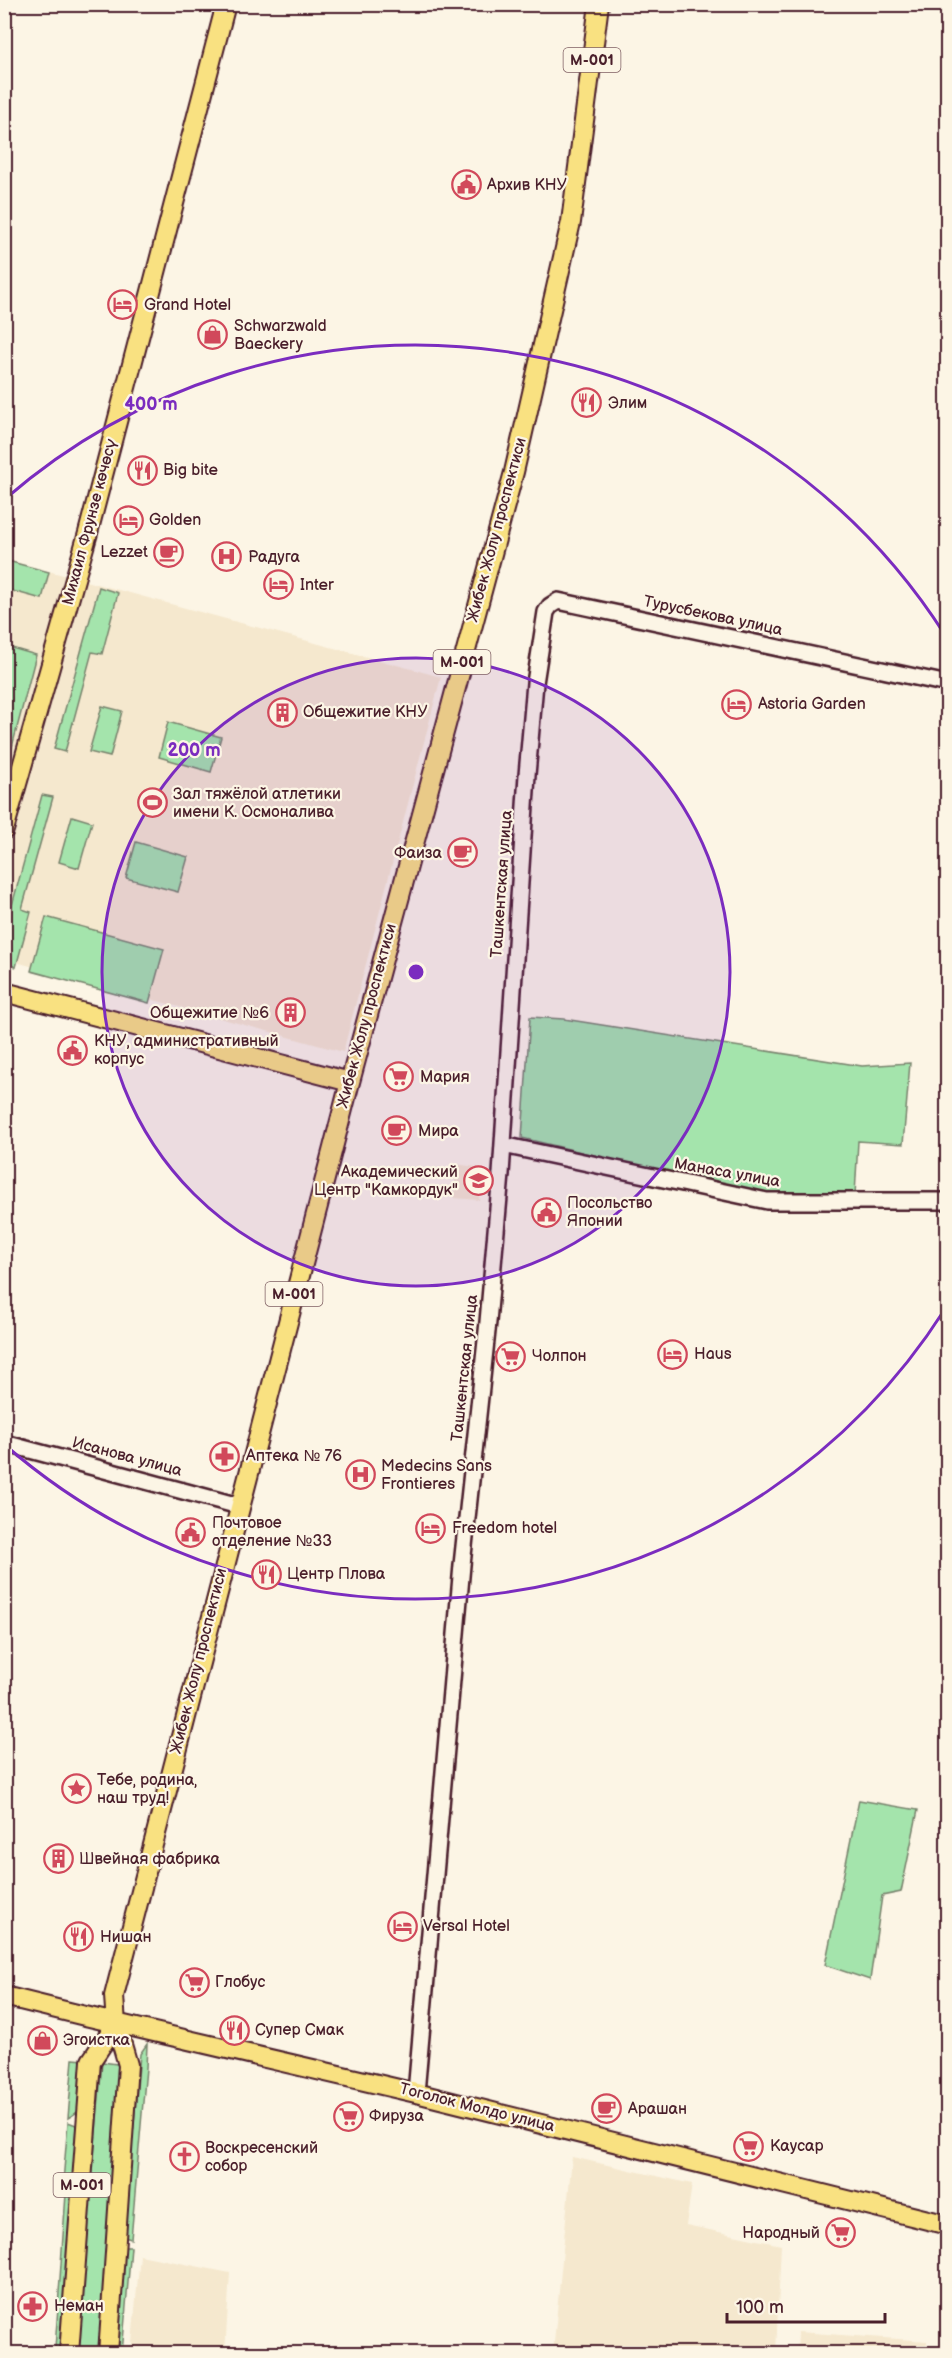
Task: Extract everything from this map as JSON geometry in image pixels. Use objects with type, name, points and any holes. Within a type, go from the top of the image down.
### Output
[{"type":"main road","name":"Михаил Фрунзе көчөсү","points":[[4,830],[88,533],[226,4]]},
{"type":"main road","name":"Жибек Жолу проспектиси","points":[[108,2354],[128,2066],[116,2024],[114,1996],[350,1082],[514,472],[573,211],[599,4]]},
{"type":"main road","points":[[4,992],[350,1082]]},
{"type":"main road","name":"Тоголок Молдо улица","points":[[4,1996],[116,2024],[416,2092],[948,2225]]},
{"type":"main road","name":"М-001","points":[[69,2354],[91,2061],[116,2024]]},
{"type":"street","name":"Турусбекова улица","points":[[535,683],[546,612],[558,601],[948,684]]},
{"type":"street","name":"Ташкентская улица","points":[[416,2092],[444,1792],[462,1565],[488,1322],[503,1145],[518,901],[535,683]]},
{"type":"street","name":"Манаса улица","points":[[503,1145],[767,1202],[948,1201]]},
{"type":"street","name":"Исанова улица","points":[[4,1443],[239,1506]]},
{"type":"shaded area","points":[[4,559],[441,677],[343,1052],[5,959]]},
{"type":"shaded area","points":[[456,1164],[482,1168],[479,1200],[454,1198]]},
{"type":"shaded area","points":[[572,2157],[692,2184],[686,2225],[781,2245],[776,2353],[553,2353]]},
{"type":"shaded area","points":[[140,2255],[230,2273],[225,2353],[131,2353]]},
{"type":"shaded area","points":[[798,2332],[927,2341],[927,2353],[797,2353]]},
{"type":"green space","points":[[4,560],[49,572],[42,599],[5,589]]},
{"type":"green space","points":[[99,587],[118,593],[102,654],[92,652],[65,752],[54,749]]},
{"type":"green space","points":[[4,646],[36,655],[5,774]]},
{"type":"green space","points":[[102,706],[122,711],[110,757],[89,752]]},
{"type":"green space","points":[[168,722],[221,737],[211,772],[159,757]]},
{"type":"green space","points":[[42,795],[53,797],[22,909],[31,912],[16,967],[5,963],[5,931]]},
{"type":"green space","points":[[72,816],[92,822],[79,868],[59,862]]},
{"type":"green space","points":[[136,842],[188,857],[178,892],[126,878]]},
{"type":"green space","points":[[46,917],[164,949],[149,1003],[31,971]]},
{"type":"green space","points":[[530,1017],[564,1019],[862,1066],[910,1063],[903,1144],[858,1141],[855,1195],[759,1194],[522,1138]]},
{"type":"green space","points":[[859,1800],[918,1810],[901,1892],[882,1896],[870,1980],[825,1965]]},
{"type":"green space","points":[[147,2044],[131,2239],[124,2237],[140,2054]]},
{"type":"green space","points":[[73,2059],[84,2060],[79,2111],[68,2118]]},
{"type":"green space","points":[[102,2062],[124,2065],[99,2353],[77,2354]]},
{"type":"green space","points":[[68,2122],[76,2125],[73,2181],[63,2182]]},
{"type":"green space","points":[[72,2193],[60,2350],[55,2349],[66,2194]]},
{"type":"green space","points":[[124,2247],[131,2247],[122,2353],[115,2354]]},
{"type":"place","name":"Архив КНУ","points":[[466,185]]},
{"type":"place","name":"Grand Hotel","points":[[123,305]]},
{"type":"place","name":"Schwarzwald Baeckery","points":[[213,335]]},
{"type":"place","name":"Элим","points":[[587,403]]},
{"type":"place","name":"Big bite","points":[[142,470]]},
{"type":"place","name":"Golden","points":[[128,520]]},
{"type":"place","name":"Lezzet","points":[[169,552]]},
{"type":"place","name":"Радуга","points":[[227,557]]},
{"type":"place","name":"Inter","points":[[279,585]]},
{"type":"place","name":"Astoria Garden","points":[[737,704]]},
{"type":"place","name":"Общежитие КНУ","points":[[282,712]]},
{"type":"place","name":"Зал тяжёлой атлетики имени К. Осмоналива","points":[[152,803]]},
{"type":"place","name":"Фаиза","points":[[463,853]]},
{"type":"place","name":"Общежитие №6","points":[[290,1013]]},
{"type":"place","name":"КНУ, административный корпус","points":[[73,1050]]},
{"type":"place","name":"Мария","points":[[399,1077]]},
{"type":"place","name":"Мира","points":[[397,1131]]},
{"type":"place","name":"Академический Центр \"Камкордук\"","points":[[479,1181]]},
{"type":"place","name":"Посольство Японии","points":[[546,1212]]},
{"type":"place","name":"Haus","points":[[673,1354]]},
{"type":"place","name":"Чолпон","points":[[511,1356]]},
{"type":"place","name":"Аптека № 76","points":[[225,1456]]},
{"type":"place","name":"Medecins Sans Frontieres","points":[[360,1475]]},
{"type":"place","name":"Freedom hotel","points":[[431,1528]]},
{"type":"place","name":"Почтовое отделение №33","points":[[191,1532]]},
{"type":"place","name":"Центр Плова","points":[[266,1574]]},
{"type":"place","name":"Тебе, родина, наш труд!","points":[[76,1789]]},
{"type":"place","name":"Швейная фабрика","points":[[58,1859]]},
{"type":"place","name":"Versal Hotel","points":[[402,1926]]},
{"type":"place","name":"Нишан","points":[[79,1937]]},
{"type":"place","name":"Глобус","points":[[194,1982]]},
{"type":"place","name":"Супер Смак","points":[[234,2030]]},
{"type":"place","name":"Эгоистка","points":[[42,2040]]},
{"type":"place","name":"Арашан","points":[[607,2109]]},
{"type":"place","name":"Фируза","points":[[348,2116]]},
{"type":"place","name":"Каусар","points":[[749,2146]]},
{"type":"place","name":"Воскресенский собор","points":[[184,2157]]},
{"type":"place","name":"Народный","points":[[841,2233]]},
{"type":"place","name":"Неман","points":[[33,2306]]}]
